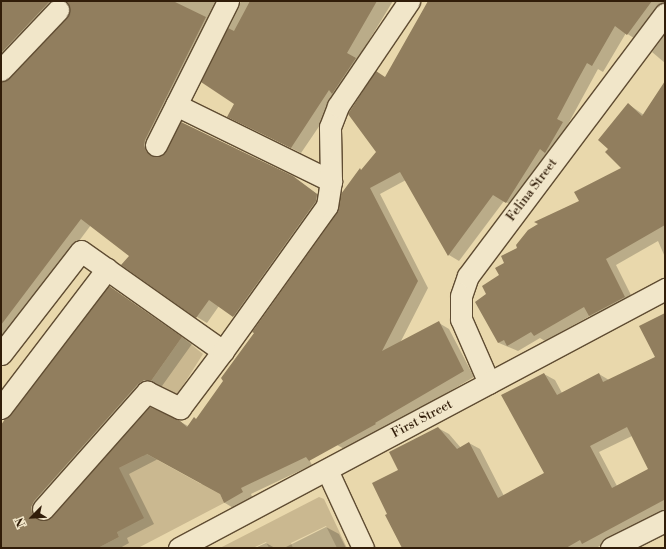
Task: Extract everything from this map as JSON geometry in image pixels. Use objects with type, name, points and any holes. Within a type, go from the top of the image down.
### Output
[{"type":"street","points":[[156,145],[228,1]]},
{"type":"street","points":[[43,509],[147,392],[180,408],[223,351],[327,206],[331,181],[330,127],[338,106],[410,1]]},
{"type":"street","points":[[1,70],[58,10]]},
{"type":"street","name":"Felina Street","points":[[489,383],[461,319],[461,296],[468,276],[665,14]]},
{"type":"street","points":[[176,105],[331,181]]},
{"type":"street","points":[[1,354],[81,251],[223,351]]},
{"type":"street","points":[[1,408],[107,269]]},
{"type":"street","name":"First Street","points":[[179,548],[665,289]]},
{"type":"street","points":[[327,470],[363,548]]},
{"type":"street","points":[[611,548],[665,521]]},
{"type":"shaded area","points":[[182,337],[203,354],[175,398],[151,381]]},
{"type":"shaded area","points":[[143,452],[201,484],[213,478],[224,503],[138,548],[98,548],[119,537],[117,532],[119,468],[143,456]]},
{"type":"shaded area","points":[[319,497],[324,499],[347,548],[337,548],[326,526],[291,543],[293,548],[269,548],[266,542],[253,548],[220,548]]},
{"type":"building","points":[[1,1],[50,1],[1,53]]},
{"type":"building","points":[[66,1],[173,1],[206,17],[145,140],[144,145],[146,151],[151,156],[157,157],[163,155],[181,122],[293,176],[317,194],[316,201],[233,317],[209,300],[196,318],[121,265],[129,256],[81,219],[1,325],[1,82],[10,78],[67,18],[70,13],[70,7]]},
{"type":"building","points":[[250,1],[377,1],[347,53],[356,58],[332,94],[329,90],[291,148],[227,117],[234,104],[201,82],[228,28],[234,31]]},
{"type":"building","points":[[428,1],[652,1],[627,35],[615,26],[592,66],[587,63],[557,119],[563,122],[545,153],[540,149],[506,203],[493,195],[448,256],[400,172],[370,188],[418,281],[382,351],[439,321],[464,371],[375,423],[376,424],[309,461],[306,457],[241,488],[243,492],[224,503],[220,494],[147,454],[119,468],[144,518],[117,532],[119,537],[98,548],[1,548],[1,425],[5,419],[11,415],[109,286],[182,337],[151,381],[144,380],[138,384],[34,501],[31,507],[35,518],[41,521],[52,517],[150,407],[179,420],[187,427],[194,417],[196,419],[223,381],[221,378],[254,333],[252,332],[337,213],[341,194],[360,168],[361,170],[376,152],[348,114],[376,71],[385,77]]},
{"type":"building","points":[[665,81],[665,225],[606,259],[625,297],[589,316],[584,307],[534,336],[531,332],[507,346],[504,340],[498,343],[475,302],[486,294],[482,286],[499,275],[495,268],[504,263],[501,256],[517,248],[516,245],[528,230],[538,224],[534,222],[579,201],[574,192],[621,168],[605,152],[608,149],[598,140],[628,103],[642,116]]},
{"type":"building","points":[[665,313],[665,503],[664,500],[582,544],[580,540],[566,548],[402,548],[385,515],[387,514],[372,483],[398,470],[389,452],[438,427],[457,449],[469,442],[498,498],[544,473],[501,395],[544,373],[557,395],[599,373],[603,382],[655,357],[639,326]],"holes":[[[627,427],[648,469],[612,488],[590,446]]]}]
